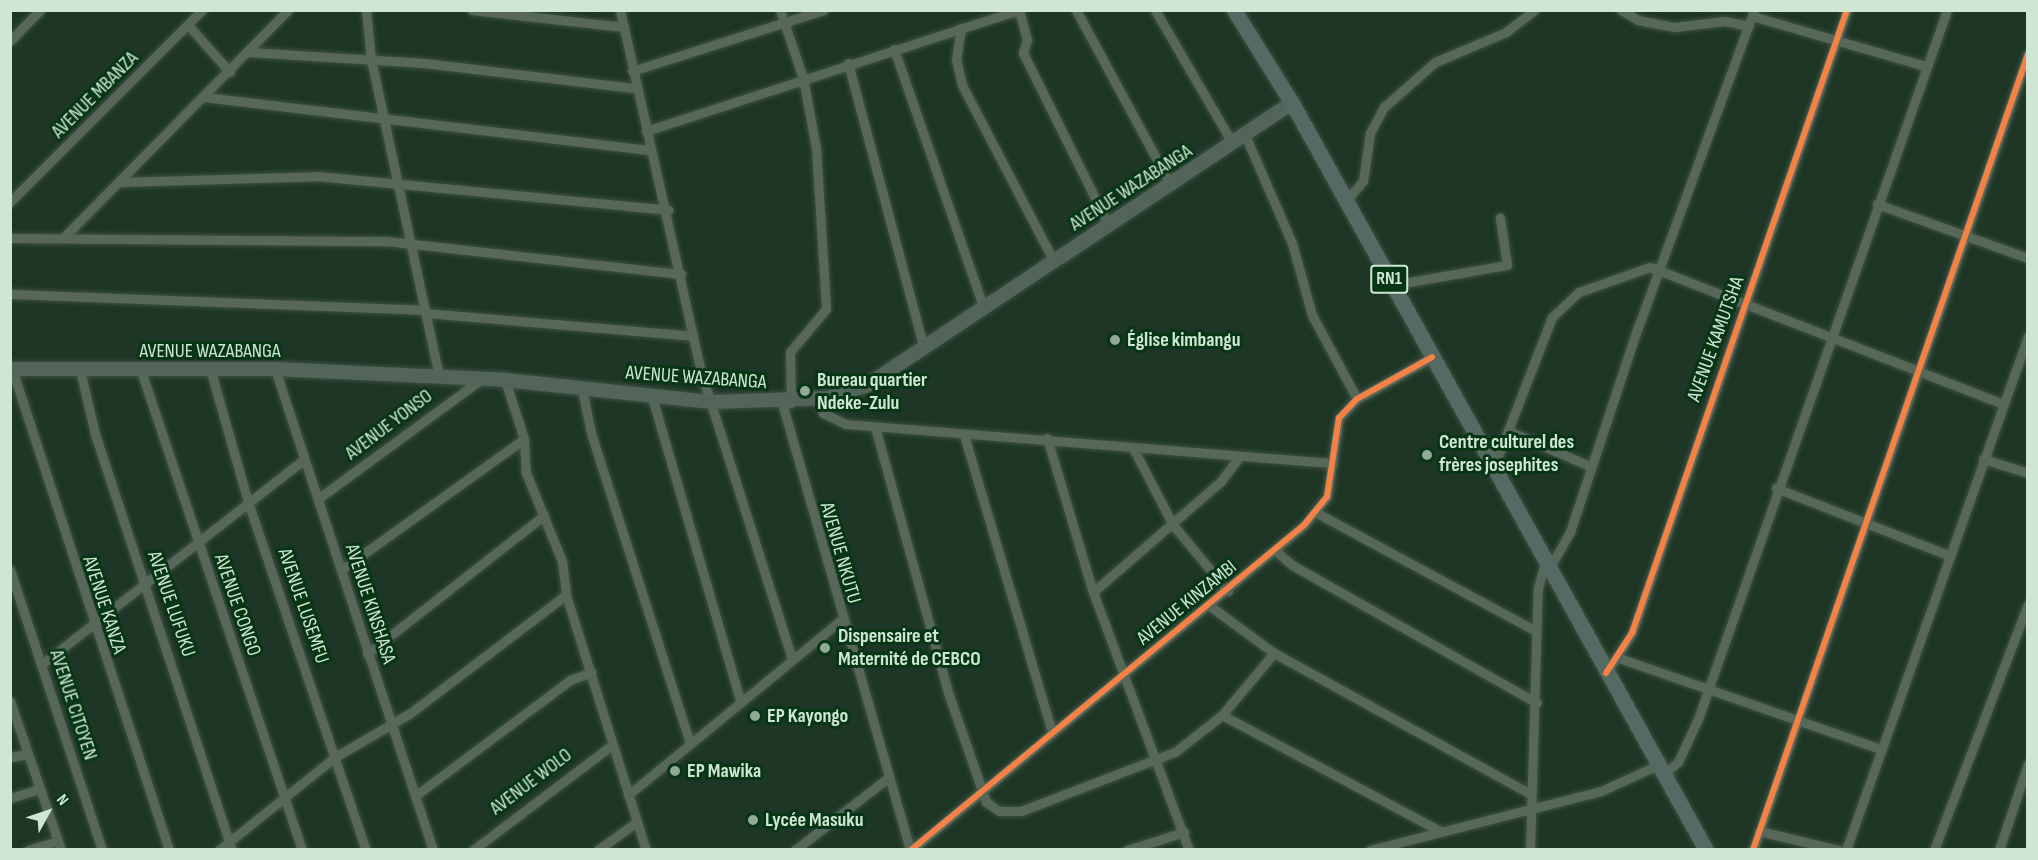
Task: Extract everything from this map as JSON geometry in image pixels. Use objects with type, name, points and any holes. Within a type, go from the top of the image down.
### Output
[{"type":"highway","name":"RN1","points":[[1234,10],[1292,103],[1606,673],[1706,849]]},
{"type":"main road","name":"AVENUE WAZABANGA","points":[[11,369],[211,372],[275,369],[505,380],[712,402],[787,403],[818,400],[866,386],[1171,186],[1292,103]]},
{"type":"street","points":[[10,41],[40,10]]},
{"type":"street","name":"AVENUE MBANZA","points":[[10,202],[202,10]]},
{"type":"street","points":[[64,237],[230,72],[288,10]]},
{"type":"street","points":[[366,10],[371,59],[400,181],[439,377]]},
{"type":"street","points":[[472,10],[624,27]]},
{"type":"street","points":[[620,10],[634,88],[668,210],[693,336],[791,656]]},
{"type":"street","name":"AVENUE NKUTU","points":[[780,10],[802,78],[816,148],[826,309],[790,351],[787,403],[841,620],[911,849]]},
{"type":"street","points":[[632,71],[823,10]]},
{"type":"street","points":[[646,131],[848,63],[1018,10],[1027,40],[1023,53],[1109,226]]},
{"type":"street","points":[[1076,10],[1171,186]]},
{"type":"street","points":[[1155,10],[1233,144]]},
{"type":"street","points":[[1346,201],[1363,181],[1370,133],[1384,107],[1435,62],[1506,32],[1534,10]]},
{"type":"street","points":[[1621,10],[1674,27],[1725,21],[1748,26]]},
{"type":"street","name":"AVENUE KAMUTSHA","points":[[1606,673],[1619,658],[1632,633],[1847,10]]},
{"type":"street","points":[[1370,849],[1442,833],[1530,805],[1601,791],[1661,770],[1686,748],[1708,691],[1776,488],[1925,66],[1947,10]]},
{"type":"street","points":[[1530,849],[1530,805],[1537,703],[1536,631],[1547,566],[1570,532],[1590,466],[1659,269],[1753,13],[1836,42],[1925,66]]},
{"type":"street","points":[[188,25],[230,72]]},
{"type":"street","points":[[961,28],[956,59],[963,85],[1054,262]]},
{"type":"street","points":[[894,49],[984,309]]},
{"type":"street","points":[[248,52],[371,59],[634,88]]},
{"type":"street","points":[[1754,849],[2028,54]]},
{"type":"street","points":[[848,63],[924,348]]},
{"type":"street","points":[[204,97],[651,150]]},
{"type":"street","points":[[1245,135],[1292,243],[1312,315],[1357,399]]},
{"type":"street","points":[[120,182],[317,176],[400,181],[668,210]]},
{"type":"street","points":[[1877,204],[2028,258]]},
{"type":"street","points":[[1392,285],[1507,265],[1500,218]]},
{"type":"street","points":[[10,238],[64,237],[243,244],[386,241],[412,246],[681,274]]},
{"type":"street","points":[[1493,469],[1511,432],[1552,317],[1579,292],[1659,269],[1747,300],[2003,404]]},
{"type":"street","points":[[10,294],[426,312],[693,336]]},
{"type":"street","points":[[1846,849],[2028,336]]},
{"type":"street","name":"AVENUE KINZAMBI","points":[[911,849],[1051,729],[1123,677],[1276,551],[1315,512],[1327,496],[1334,428],[1357,399],[1432,357]]},
{"type":"street","name":"AVENUE KANZA","points":[[11,369],[92,627],[169,849]]},
{"type":"street","name":"AVENUE KINSHASA","points":[[275,369],[302,461],[319,498],[389,724],[433,849]]},
{"type":"street","name":"AVENUE LUFUKU","points":[[80,370],[231,846]]},
{"type":"street","name":"AVENUE CONGO","points":[[141,371],[197,544],[302,849]]},
{"type":"street","name":"AVENUE LUSEMFU","points":[[211,372],[249,505],[366,849]]},
{"type":"street","name":"AVENUE YONSO","points":[[319,498],[480,380]]},
{"type":"street","points":[[505,380],[524,439],[521,457],[562,561],[566,595],[592,672],[635,822],[646,849]]},
{"type":"street","points":[[582,389],[591,433],[689,740]]},
{"type":"street","points":[[652,397],[740,700]]},
{"type":"street","points":[[818,400],[832,421],[875,427],[964,435],[1047,438],[1134,450],[1332,463]]},
{"type":"street","points":[[875,427],[949,695],[986,802],[1009,813],[1175,752],[1222,715],[1274,653]]},
{"type":"street","points":[[1511,432],[1590,466]]},
{"type":"street","points":[[964,435],[1051,729]]},
{"type":"street","points":[[1047,438],[1093,592],[1189,849]]},
{"type":"street","points":[[341,570],[524,439]]},
{"type":"street","points":[[1134,450],[1173,525],[1228,591]]},
{"type":"street","points":[[1093,592],[1173,525],[1240,456]]},
{"type":"street","points":[[1983,459],[2028,473]]},
{"type":"street","points":[[42,664],[249,505],[302,461]]},
{"type":"street","points":[[1776,488],[1950,556]]},
{"type":"street","points":[[1315,512],[1536,631]]},
{"type":"street","points":[[367,654],[544,515]]},
{"type":"street","points":[[1276,551],[1292,565],[1537,703]]},
{"type":"street","name":"AVENUE CITOYEN","points":[[10,570],[102,849]]},
{"type":"street","points":[[219,849],[231,846],[284,797],[335,757],[389,724],[566,595]]},
{"type":"street","points":[[1934,849],[2024,622],[2028,604]]},
{"type":"street","points":[[1210,606],[1274,653],[1531,794]]},
{"type":"street","points":[[628,795],[689,740],[791,656],[841,620]]},
{"type":"street","points":[[1619,658],[1708,691],[1881,749]]},
{"type":"street","points":[[415,796],[570,680],[592,672]]},
{"type":"street","points":[[10,701],[59,845],[28,849]]},
{"type":"street","points":[[1222,715],[1442,833]]},
{"type":"street","name":"AVENUE WOLO","points":[[473,849],[612,744]]},
{"type":"street","points":[[10,757],[28,754]]},
{"type":"street","points":[[1999,849],[2028,764]]},
{"type":"street","points":[[795,849],[889,777]]},
{"type":"street","points":[[10,798],[40,789]]},
{"type":"street","points":[[598,849],[635,822]]},
{"type":"street","points":[[1759,831],[1839,849]]},
{"type":"street","points":[[1127,849],[1184,832]]},
{"type":"cycle path","points":[[1606,673],[1632,633],[1847,10]]},
{"type":"cycle path","points":[[1753,850],[2028,54]]},
{"type":"cycle path","points":[[911,850],[1304,525],[1327,497],[1339,418],[1357,399],[1432,357]]},
{"type":"place","name":"Église kimbangu","points":[[1115,340]]},
{"type":"place","name":"Bureau quartier Ndeke-Zulu","points":[[805,391]]},
{"type":"place","name":"Centre culturel des frères josephites","points":[[1427,455]]},
{"type":"place","name":"Dispensaire et Maternité de CEBCO","points":[[825,648]]},
{"type":"place","name":"EP Kayongo","points":[[755,716]]},
{"type":"place","name":"EP Mawika","points":[[675,771]]},
{"type":"place","name":"Lycée Masuku","points":[[753,820]]}]
